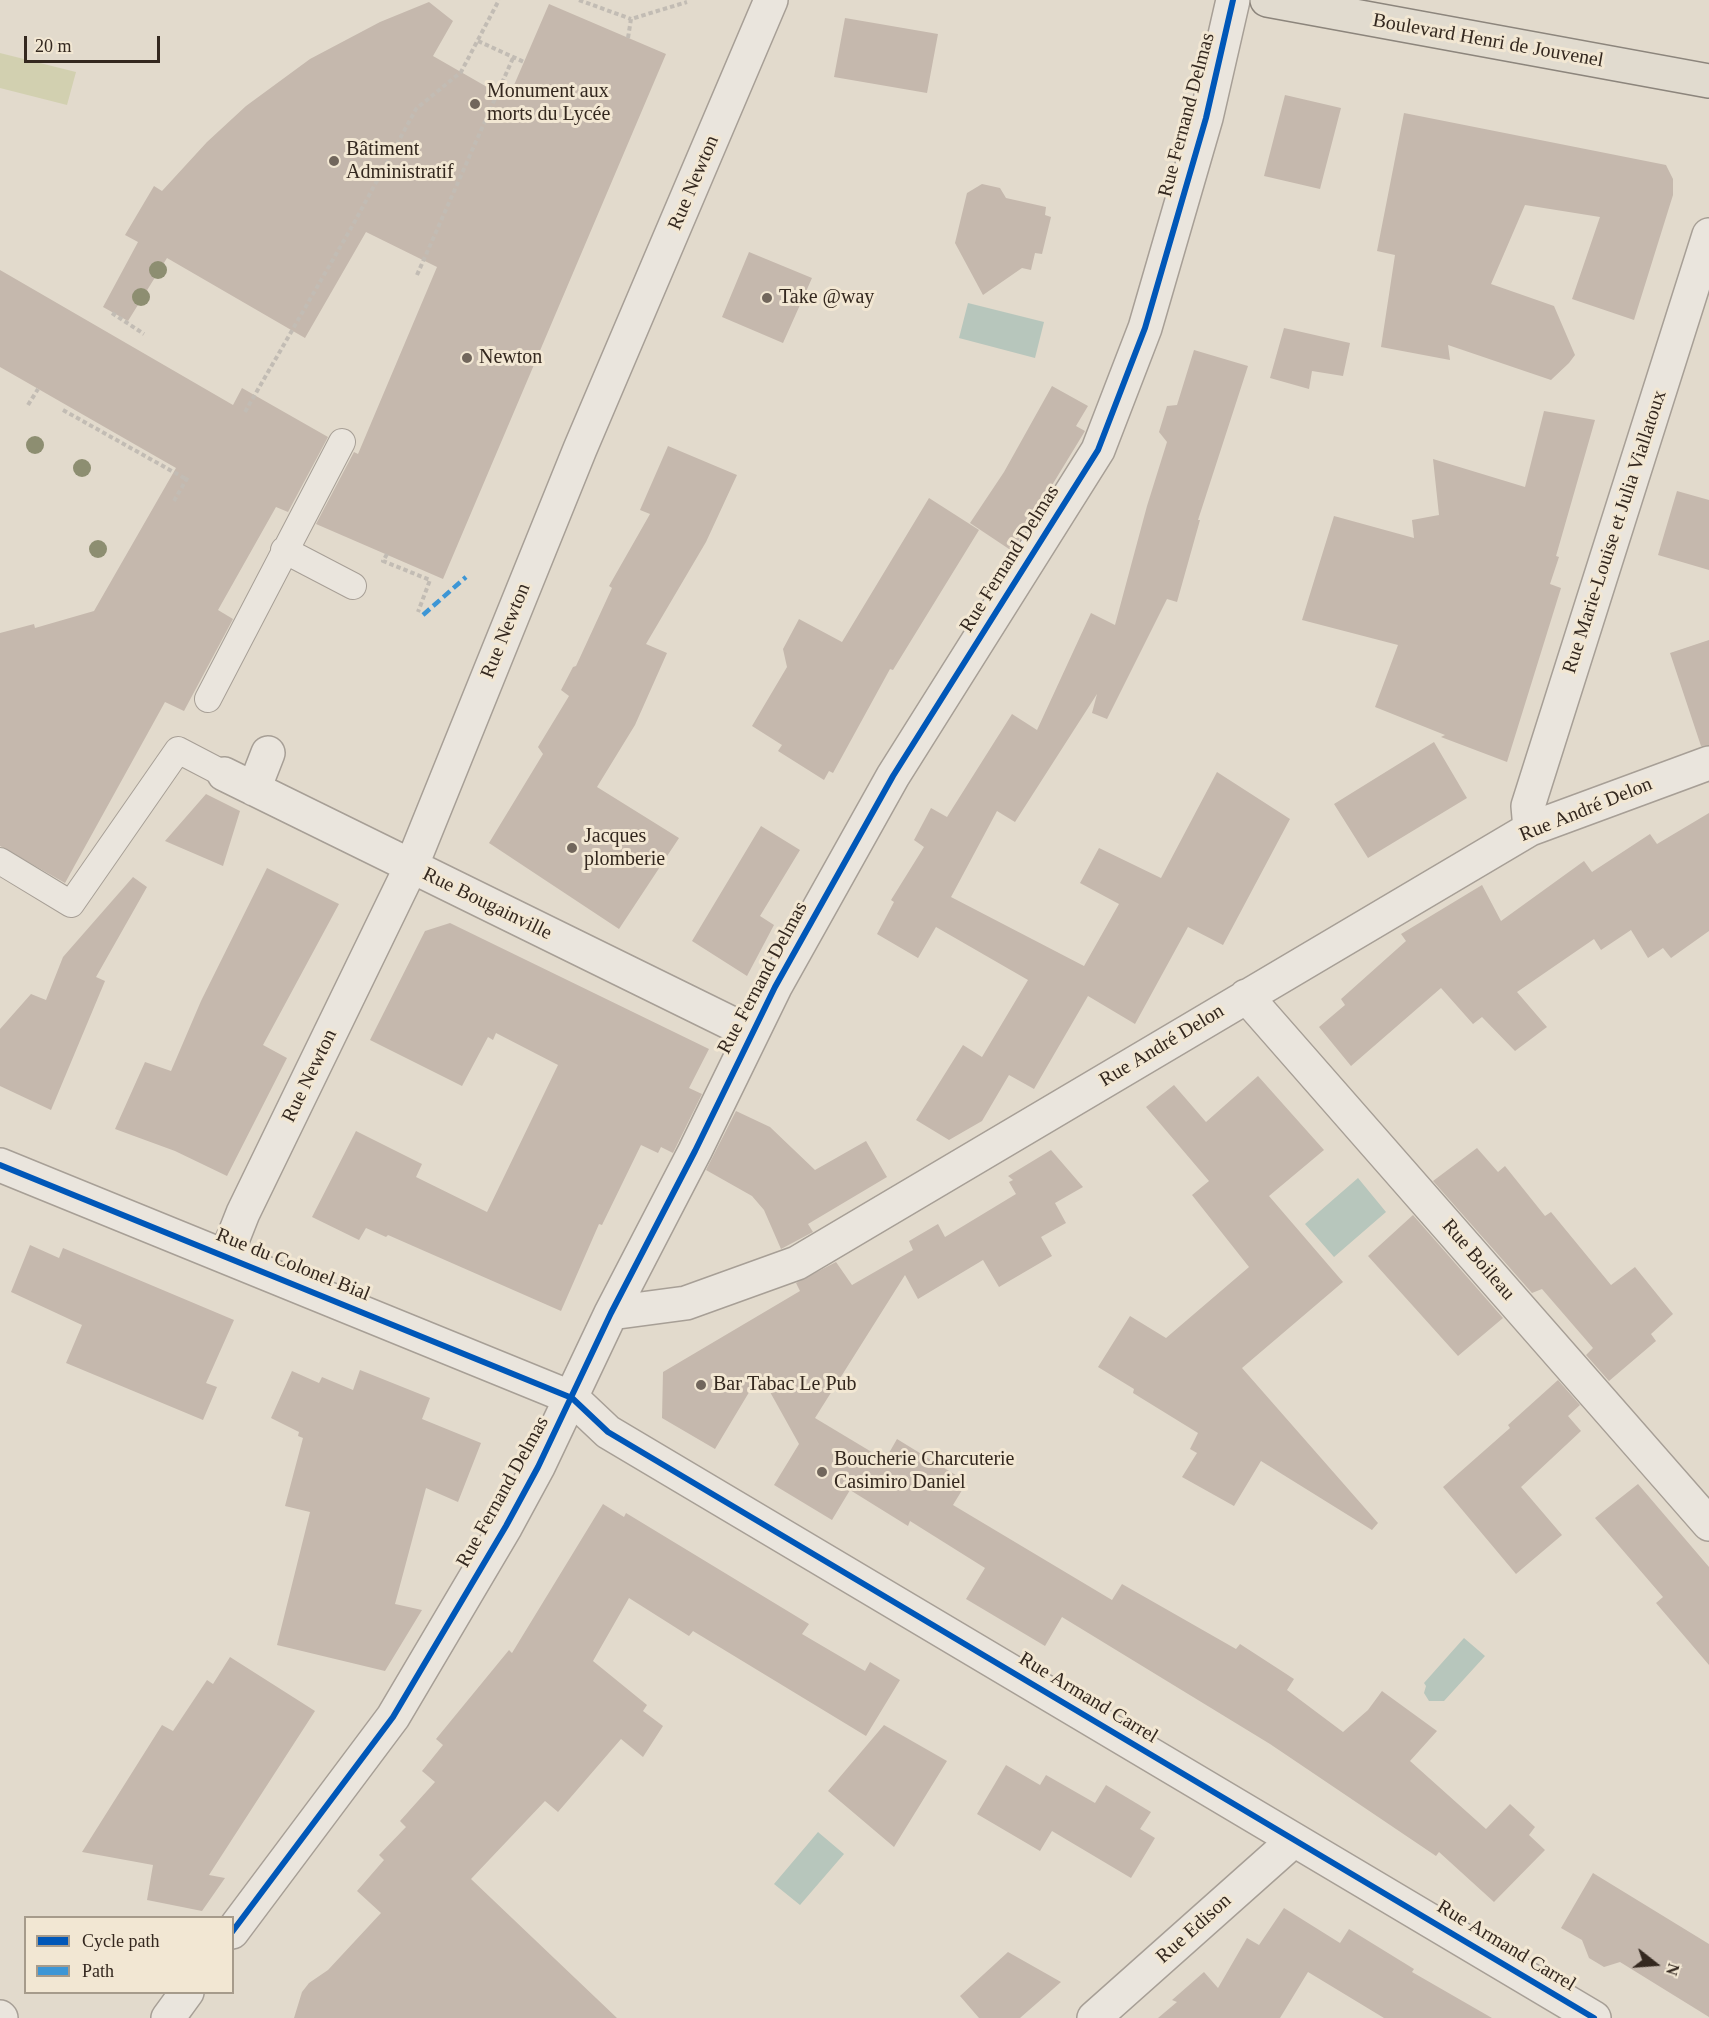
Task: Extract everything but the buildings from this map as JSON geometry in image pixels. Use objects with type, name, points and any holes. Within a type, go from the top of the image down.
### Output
[{"type":"main road","name":"Boulevard Henri de Jouvenel","points":[[1267,0],[1709,81]]},
{"type":"street","name":"Rue Newton","points":[[226,1256],[243,1213],[411,867],[500,611],[580,449],[771,0]]},
{"type":"street","name":"Rue Fernand Delmas","points":[[234,1929],[393,1717],[506,1526],[572,1398],[611,1313],[695,1151],[751,1033],[893,776],[1098,450],[1145,328],[1206,118],[1233,0]]},
{"type":"street","name":"Rue Marie-Louise et Julia Viallatoux","points":[[1530,829],[1528,806],[1709,235]]},
{"type":"street","points":[[254,789],[267,753]]},
{"type":"street","name":"Rue André Delon","points":[[611,1313],[686,1303],[797,1263],[1530,829],[1709,763]]},
{"type":"street","name":"Rue Bougainville","points":[[224,774],[751,1033]]},
{"type":"street","name":"Rue Boileau","points":[[1246,996],[1709,1524]]},
{"type":"street","name":"Rue du Colonel Bial","points":[[0,1165],[572,1398]]},
{"type":"street","name":"Rue Armand Carrel","points":[[572,1398],[608,1432],[1594,2018]]},
{"type":"street","name":"Rue Edison","points":[[1094,2018],[1294,1840]]},
{"type":"street","points":[[168,2018],[186,1994]]},
{"type":"lane","points":[[208,699],[342,442]]},
{"type":"lane","points":[[284,550],[353,586]]},
{"type":"lane","points":[[0,861],[71,904],[178,750],[224,774]]},
{"type":"path","points":[[245,412],[416,109],[462,72],[499,0]]},
{"type":"path","points":[[579,0],[631,19],[687,2]]},
{"type":"path","points":[[628,38],[631,19]]},
{"type":"path","points":[[478,41],[524,62]]},
{"type":"path","points":[[417,275],[513,58]]},
{"type":"path","points":[[112,313],[144,334]]},
{"type":"path","points":[[28,405],[38,389]]},
{"type":"path","points":[[63,410],[187,477],[174,501]]},
{"type":"path","points":[[387,554],[383,561],[430,580],[417,612]]},
{"type":"shaded area","points":[[0,53],[76,72],[67,105],[0,88]]},
{"type":"shaded area","points":[[968,303],[1044,322],[1035,358],[959,338]]},
{"type":"shaded area","points":[[1358,1178],[1386,1212],[1334,1257],[1305,1224]]},
{"type":"shaded area","points":[[1464,1638],[1485,1656],[1444,1701],[1429,1701],[1424,1693],[1426,1686],[1424,1683]]},
{"type":"shaded area","points":[[818,1832],[844,1854],[800,1905],[774,1884]]},
{"type":"marked path","points":[[423,615],[466,577]]},
{"type":"cycle path","points":[[234,1929],[393,1717],[506,1526],[538,1467],[611,1313],[695,1151],[775,987],[893,776],[1098,450],[1145,328],[1206,118],[1233,0]]},
{"type":"cycle path","points":[[0,1165],[572,1398],[608,1432],[1594,2018]]},
{"type":"place","name":"Monument aux morts du Lycée","points":[[475,104]]},
{"type":"place","name":"Bâtiment Administratif","points":[[334,161]]},
{"type":"place","name":"Take @way","points":[[767,298]]},
{"type":"place","name":"Newton","points":[[467,358]]},
{"type":"place","name":"Jacques plomberie","points":[[572,848]]},
{"type":"place","name":"Bar Tabac Le Pub","points":[[701,1385]]},
{"type":"place","name":"Boucherie Charcuterie Casimiro Daniel","points":[[822,1472]]}]
